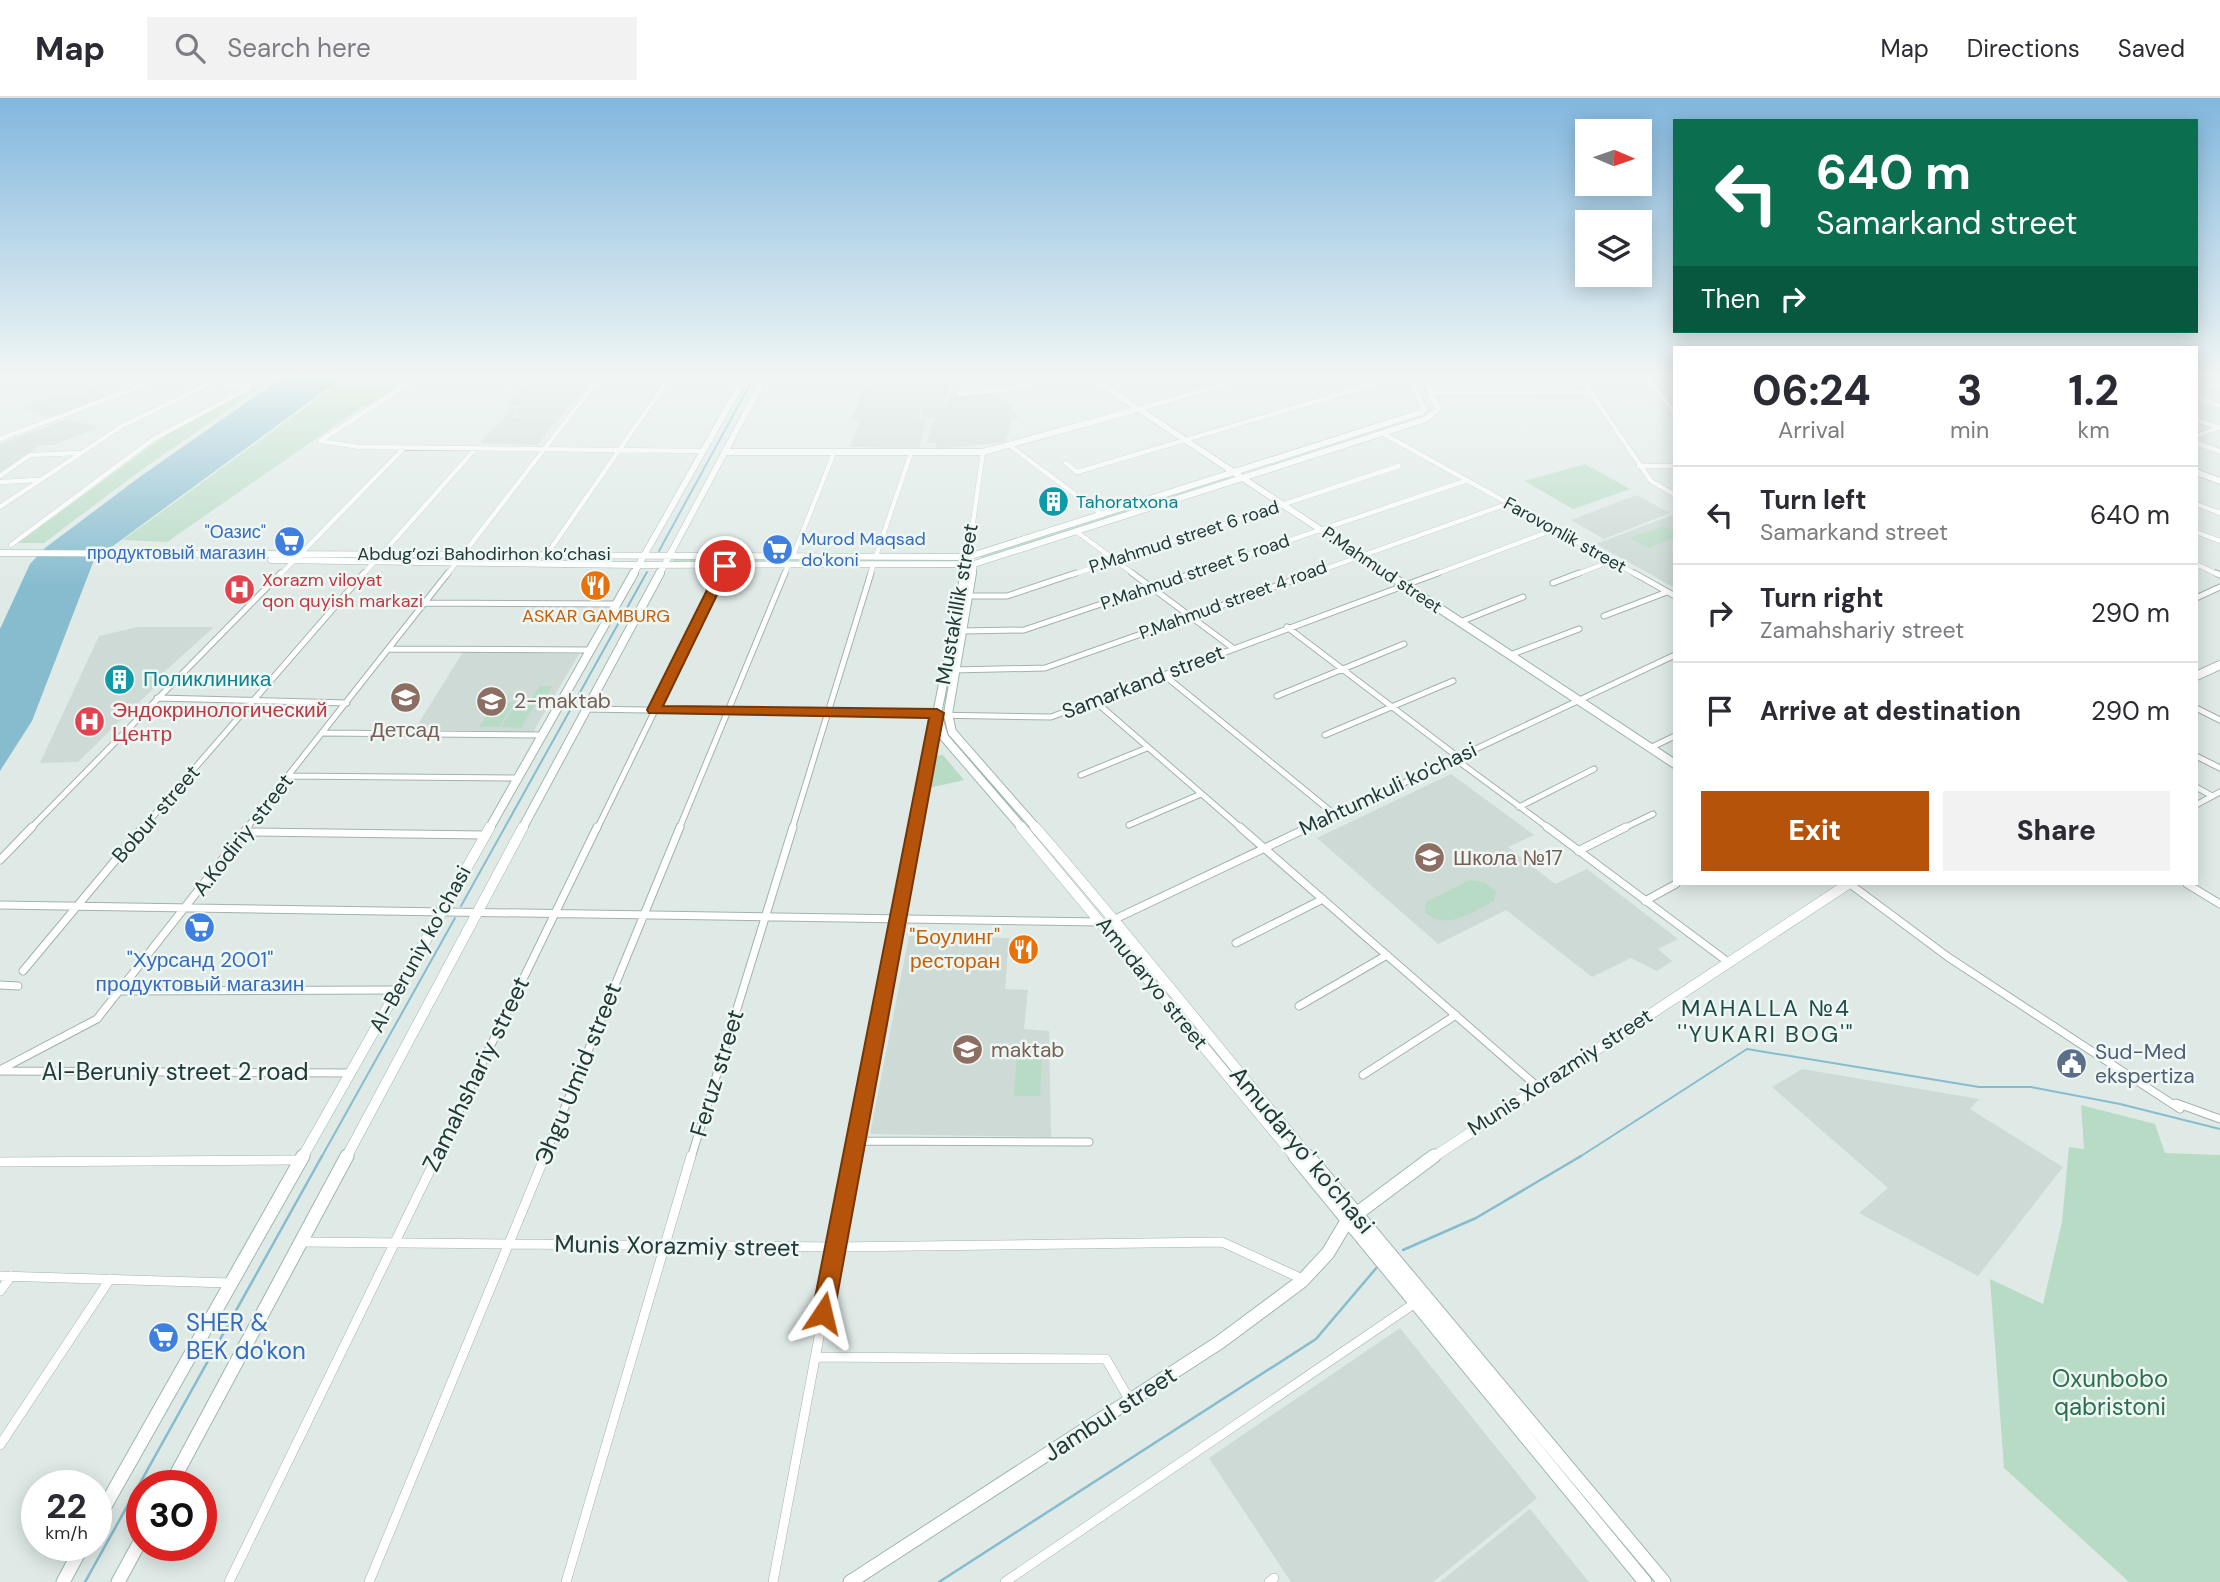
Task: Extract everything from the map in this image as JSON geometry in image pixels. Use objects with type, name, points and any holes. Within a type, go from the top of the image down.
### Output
[{"type":"main road","name":"Al-Beruniy ko’chasi","points":[[112,1494],[705,446]]},
{"type":"main road","name":"Al-Beruniy ko’chasi","points":[[179,1470],[729,446]]},
{"type":"main road","points":[[725,453],[982,453],[1008,446]]},
{"type":"main road","name":"P.Mahmud street","points":[[1195,446],[1244,478]]},
{"type":"main road","name":"Abdug’ozi Bahodirhon ko’chasi","points":[[0,554],[265,556],[302,552],[876,556],[970,562],[1100,513],[1312,446]]},
{"type":"main road","name":"Abdug’ozi Bahodirhon ko’chasi","points":[[122,555],[293,562],[725,566],[873,566],[970,562],[1077,532],[1341,446]]},
{"type":"main road","points":[[2198,474],[2220,482]]},
{"type":"main road","name":"Mustakillik street","points":[[943,714],[962,631],[970,562]]},
{"type":"main road","name":"Mustakillik street","points":[[943,714],[970,562]]},
{"type":"main road","points":[[2198,675],[2220,665]]},
{"type":"main road","name":"Amudaryo' ko'chasi","points":[[943,714],[952,732],[1116,920],[1351,1217],[1664,1582]]},
{"type":"main road","name":"Amudaryo street","points":[[943,714],[944,737],[1351,1217],[1415,1303],[1645,1582]]},
{"type":"main road","name":"Munis Xorazmiy street","points":[[1351,1217],[1449,1145],[1847,885]]},
{"type":"main road","name":"Jambul street","points":[[850,1582],[1130,1402],[1302,1281],[1328,1253],[1351,1217]]},
{"type":"main road","points":[[63,1582],[74,1561]]},
{"type":"street","points":[[0,507],[92,446]]},
{"type":"street","points":[[11,545],[144,446]]},
{"type":"street","points":[[354,446],[702,451]]},
{"type":"street","points":[[464,553],[547,446]]},
{"type":"street","points":[[547,554],[623,446]]},
{"type":"street","points":[[1009,446],[1100,513]]},
{"type":"street","points":[[1066,463],[1077,472],[1165,446]]},
{"type":"street","name":"Farovonlik street","points":[[1405,446],[1673,595]]},
{"type":"street","points":[[1626,446],[1651,481],[1673,494]]},
{"type":"street","points":[[0,860],[404,448]]},
{"type":"street","points":[[383,553],[476,449]]},
{"type":"street","points":[[0,476],[30,455],[81,453]]},
{"type":"street","points":[[793,556],[834,453]]},
{"type":"street","points":[[876,556],[911,453]]},
{"type":"street","name":"Mustakillik street","points":[[970,562],[982,453]]},
{"type":"street","name":"P.Mahmud street 6 road","points":[[968,596],[1007,596],[1399,466]]},
{"type":"street","points":[[1639,466],[1673,466]]},
{"type":"street","name":"P.Mahmud street","points":[[1244,478],[1673,763]]},
{"type":"street","points":[[0,482],[39,480]]},
{"type":"street","name":"P.Mahmud street 5 road","points":[[962,631],[1024,630],[1465,481]]},
{"type":"street","name":"P.Mahmud street 4 road","points":[[953,670],[1045,668],[1507,504]]},
{"type":"street","points":[[2198,505],[2220,513]]},
{"type":"street","name":"Samarkand street","points":[[586,709],[1051,717],[1553,530]]},
{"type":"street","points":[[1077,532],[1233,649]]},
{"type":"street","points":[[2198,533],[2220,541]]},
{"type":"street","points":[[1553,583],[1611,561]]},
{"type":"street","name":"Bobur street","points":[[23,971],[73,908],[373,563]]},
{"type":"street","name":"A.Kodiriy street","points":[[0,1070],[97,1018],[456,563]]},
{"type":"street","name":"Zamahshariy street","points":[[229,1582],[725,566]]},
{"type":"street","name":"Эhgu Umid street","points":[[369,1582],[788,566]]},
{"type":"street","name":"Feruz street","points":[[566,1582],[664,1245],[873,566]]},
{"type":"street","points":[[2198,566],[2220,575]]},
{"type":"street","points":[[2198,597],[2220,587]]},
{"type":"street","points":[[1604,616],[1667,592]]},
{"type":"street","points":[[1460,622],[1523,597]]},
{"type":"street","points":[[425,603],[614,604]]},
{"type":"street","points":[[1287,627],[1394,707],[1519,807],[1728,962]]},
{"type":"street","points":[[1510,656],[1579,629]]},
{"type":"street","points":[[1277,695],[1404,643]]},
{"type":"street","points":[[389,649],[589,649]]},
{"type":"street","name":"Mahtumkuli ko'chasi","points":[[1102,922],[1116,920],[1264,847],[1673,656]]},
{"type":"street","points":[[1164,675],[1334,814]]},
{"type":"street","points":[[1325,735],[1453,681]]},
{"type":"street","points":[[157,698],[347,703]]},
{"type":"street","points":[[1096,702],[1539,1088]]},
{"type":"street","points":[[2198,709],[2220,720]]},
{"type":"street","name":"Mustakillik street","points":[[773,1582],[896,920],[943,714]]},
{"type":"street","points":[[323,733],[541,735]]},
{"type":"street","points":[[1650,748],[1673,737]]},
{"type":"street","points":[[1081,775],[1147,748]]},
{"type":"street","points":[[2198,757],[2220,768]]},
{"type":"street","points":[[1519,807],[1594,769]]},
{"type":"street","points":[[289,776],[516,778]]},
{"type":"street","points":[[2198,789],[2212,796]]},
{"type":"street","points":[[2198,804],[2220,792]]},
{"type":"street","points":[[1129,825],[1201,794]]},
{"type":"street","points":[[1578,851],[1653,814]]},
{"type":"street","points":[[245,832],[484,835]]},
{"type":"street","points":[[1645,901],[1674,885]]},
{"type":"street","points":[[1850,885],[1980,979],[2180,1109]]},
{"type":"street","points":[[2189,885],[2220,904]]},
{"type":"street","points":[[1236,943],[1322,899]]},
{"type":"street","points":[[0,905],[1102,922]]},
{"type":"street","points":[[1299,1006],[1387,955]]},
{"type":"street","points":[[1980,979],[2176,1103],[2220,1119]]},
{"type":"street","points":[[0,985],[18,986]]},
{"type":"street","points":[[119,991],[397,990]]},
{"type":"street","points":[[1363,1075],[1456,1015]]},
{"type":"street","name":"Al-Beruniy street 2 road","points":[[0,1070],[350,1073]]},
{"type":"street","points":[[855,1141],[1089,1142]]},
{"type":"street","points":[[0,1161],[300,1160]]},
{"type":"street","name":"Munis Xorazmiy street","points":[[300,1242],[835,1247],[1222,1242],[1298,1277]]},
{"type":"street","points":[[0,1276],[232,1283]]},
{"type":"street","points":[[0,1291],[11,1276]]},
{"type":"street","points":[[0,1445],[110,1279]]},
{"type":"street","points":[[1005,1582],[1415,1303]]},
{"type":"street","points":[[815,1357],[1107,1359],[1130,1402]]},
{"type":"street","points":[[118,1582],[129,1561]]},
{"type":"shaded area","points":[[0,446],[38,446],[0,473]]},
{"type":"shaded area","points":[[850,446],[919,446],[919,448]]},
{"type":"shaded area","points":[[936,446],[963,446],[936,449]]},
{"type":"shaded area","points":[[1637,495],[1670,513],[1604,539],[1571,520]]},
{"type":"shaded area","points":[[1673,515],[1673,587],[1596,544]]},
{"type":"shaded area","name":"Эндокринологический Центр","points":[[138,627],[214,627],[154,681],[161,681],[78,762],[40,763],[99,636]]},
{"type":"shaded area","name":"2-maktab","points":[[463,652],[579,654],[533,732],[415,729]]},
{"type":"shaded area","name":"Школа №17","points":[[1451,774],[1534,835],[1508,847],[1555,884],[1587,869],[1678,939],[1658,949],[1672,961],[1657,971],[1631,958],[1592,977],[1506,910],[1438,944],[1317,838]]},
{"type":"shaded area","name":"maktab","points":[[909,936],[1009,938],[1005,989],[1028,990],[1024,1029],[1049,1031],[1051,1137],[870,1134]]},
{"type":"shaded area","points":[[1802,1069],[1979,1099],[1970,1109],[2063,1167],[1978,1276],[1859,1213],[1888,1188],[1772,1087]]},
{"type":"shaded area","points":[[1400,1328],[1537,1498],[1433,1582],[1291,1582],[1209,1458]]},
{"type":"shaded area","points":[[1530,1509],[1589,1582],[1440,1582]]},
{"type":"green space","points":[[150,446],[176,446],[44,543],[18,543]]},
{"type":"green space","points":[[252,446],[305,446],[167,542],[123,540]]},
{"type":"green space","points":[[1585,464],[1630,489],[1573,509],[1524,481]]},
{"type":"green space","points":[[1226,476],[1230,479],[982,558],[979,555]]},
{"type":"green space","points":[[1663,526],[1673,531],[1673,539],[1648,548],[1630,538]]},
{"type":"green space","points":[[674,558],[960,560],[960,563],[673,562]]},
{"type":"green space","points":[[539,686],[552,686],[543,702],[537,702],[521,728],[501,727],[517,702],[530,702]]},
{"type":"green space","points":[[495,702],[515,702],[499,727],[479,727]]},
{"type":"green space","points":[[943,755],[964,780],[929,788],[933,756]]},
{"type":"green space","points":[[1470,880],[1484,882],[1496,891],[1494,901],[1468,915],[1450,920],[1433,918],[1425,912],[1426,902]]},
{"type":"green space","points":[[1017,1053],[1042,1054],[1040,1096],[1014,1096]]},
{"type":"green space","name":"Oxunbobo qabristoni","points":[[2081,1105],[2155,1124],[2165,1153],[2220,1155],[2220,1582],[2129,1582],[2004,1468],[1990,1279],[2043,1304],[2062,1222],[2069,1147],[2084,1149]]},
{"type":"water","points":[[184,446],[249,446],[94,560],[32,721],[0,771],[0,629],[30,564],[45,548]]},
{"type":"waterway","points":[[659,551],[716,446]]},
{"type":"waterway","points":[[461,906],[647,572]]},
{"type":"waterway","points":[[321,1158],[455,918]]},
{"type":"waterway","points":[[1578,1158],[1747,1049],[1979,1087],[2031,1087],[2120,1104],[2220,1129]]},
{"type":"waterway","points":[[85,1582],[322,1156]]},
{"type":"waterway","points":[[1403,1250],[1476,1218],[1581,1156]]},
{"type":"waterway","points":[[939,1582],[1316,1339],[1378,1266]]},
{"type":"place","name":"Tahoratxona","points":[[1053,502]]},
{"type":"place","name":"\"Оазис\" продуктовый магазин","points":[[289,542]]},
{"type":"place","name":"Murod Maqsad do'koni","points":[[778,549]]},
{"type":"place","name":"ASKAR GAMBURG","points":[[596,585]]},
{"type":"place","name":"Xorazm viloyat qon quyish markazi","points":[[239,590]]},
{"type":"place","name":"Поликлиника","points":[[120,679]]},
{"type":"place","name":"Детсад","points":[[405,698]]},
{"type":"place","name":"2-maktab","points":[[491,701]]},
{"type":"place","name":"Эндокринологический Центр","points":[[89,722]]},
{"type":"place","name":"Школа №17","points":[[1430,858]]},
{"type":"place","name":"\"Хурсанд 2001\" продуктовый магазин","points":[[200,928]]},
{"type":"place","name":"\"Боулинг\" ресторан","points":[[1023,949]]},
{"type":"place","name":"maktab","points":[[968,1050]]},
{"type":"place","name":"Sud-Med ekspertiza","points":[[2072,1064]]},
{"type":"place","name":"SHER & BEK do'kon","points":[[163,1337]]},
{"type":"district","name":"MAHALLA №4 ''YUKARI BOG'\"","points":[[1766,1021]]},
{"type":"route","points":[[725,566],[654,710],[937,713],[823,1313]]}]
